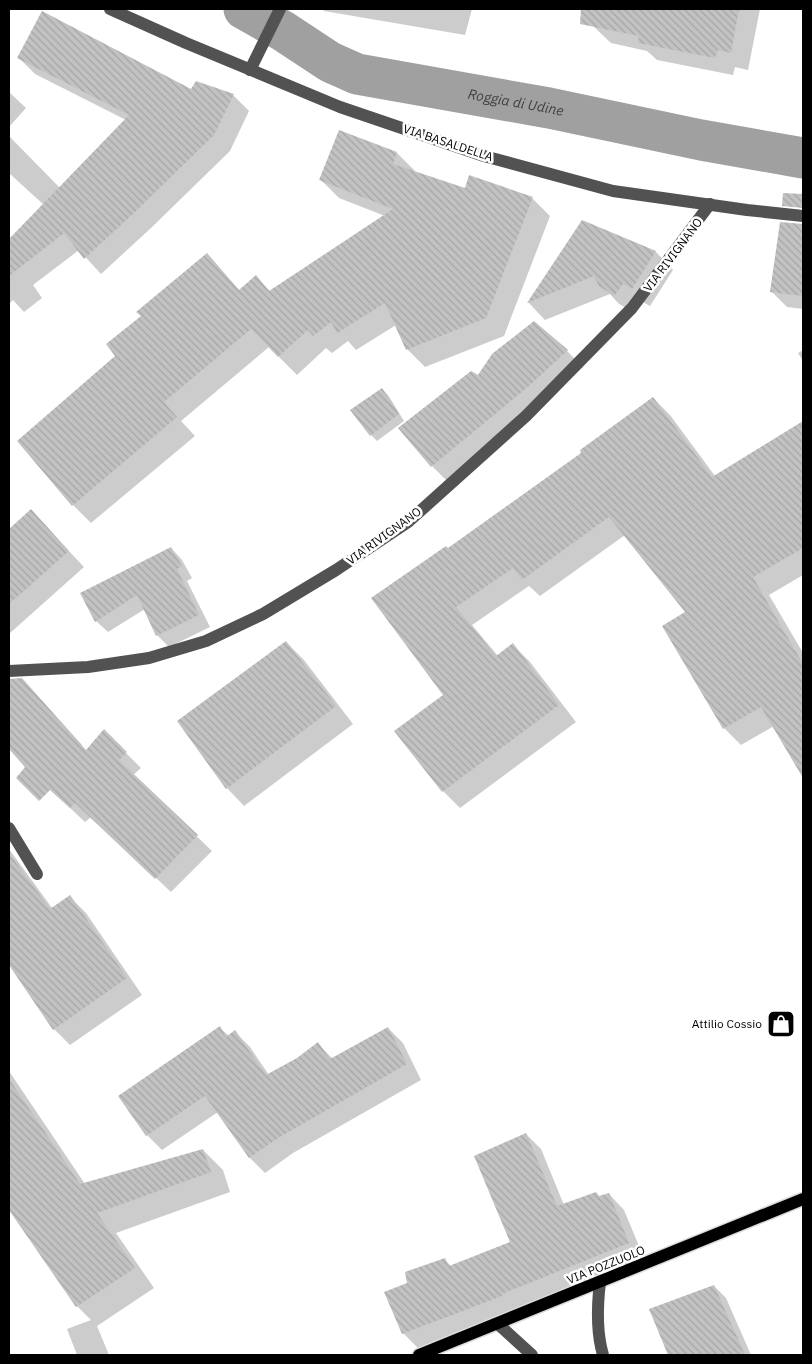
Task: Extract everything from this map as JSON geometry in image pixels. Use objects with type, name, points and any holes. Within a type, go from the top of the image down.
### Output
[{"type":"main road","name":"VIA POZZUOLO","points":[[420,1355],[803,1199]]},
{"type":"street","name":"VIA BASALDELLA","points":[[110,9],[340,107],[484,156],[613,191],[803,216]]},
{"type":"street","points":[[250,70],[280,9]]},
{"type":"street","name":"VIA RIVIGNANO","points":[[9,670],[88,667],[159,656],[206,641],[263,614],[336,570],[408,522],[526,416],[632,308],[710,204]]},
{"type":"street","points":[[9,828],[37,874]]},
{"type":"street","points":[[600,1282],[597,1305],[599,1342],[603,1355]]},
{"type":"street","points":[[498,1324],[532,1355]]},
{"type":"building","points":[[581,9],[739,9],[731,53],[718,50],[715,58],[638,43],[639,36],[580,24]]},
{"type":"building","points":[[42,11],[191,89],[196,81],[234,94],[214,135],[84,259],[64,233],[9,276],[9,239],[129,115],[17,58]]},
{"type":"building","points":[[339,130],[397,152],[393,164],[465,188],[469,175],[533,197],[486,318],[406,350],[385,303],[337,333],[331,322],[313,336],[308,330],[278,357],[251,329],[164,402],[177,417],[72,506],[17,441],[115,356],[106,344],[141,316],[136,312],[207,253],[239,290],[256,275],[269,291],[393,209],[319,180]]},
{"type":"building","points":[[783,193],[803,194],[803,208],[782,206]]},
{"type":"building","points":[[582,220],[656,251],[632,289],[623,284],[614,296],[599,286],[594,276],[527,303]]},
{"type":"building","points":[[780,222],[803,224],[803,296],[770,292]]},
{"type":"building","points":[[534,321],[568,350],[529,386],[431,467],[398,428],[471,371],[478,375],[492,354]]},
{"type":"building","points":[[382,388],[399,414],[370,436],[350,410]]},
{"type":"building","points":[[653,397],[712,477],[803,421],[803,548],[753,577],[803,664],[803,778],[761,707],[723,729],[662,626],[685,612],[609,517],[522,580],[513,568],[456,607],[496,656],[513,643],[559,705],[442,792],[394,731],[443,695],[371,598],[446,546],[448,548],[581,453],[580,450]]},
{"type":"building","points":[[31,509],[69,551],[9,604],[9,529]]},
{"type":"building","points":[[171,547],[182,566],[177,569],[199,615],[156,636],[137,595],[95,622],[80,593]]},
{"type":"building","points":[[286,641],[336,706],[226,789],[177,721]]},
{"type":"building","points":[[22,678],[86,750],[104,729],[127,752],[119,760],[198,835],[155,879],[75,803],[70,808],[50,790],[39,801],[16,778],[25,767],[9,749],[9,679]]},
{"type":"building","points":[[9,853],[50,909],[70,895],[127,978],[53,1030],[9,965]]},
{"type":"building","points":[[220,1026],[226,1037],[235,1030],[266,1075],[297,1058],[318,1042],[330,1059],[388,1027],[407,1064],[278,1138],[249,1158],[205,1096],[146,1136],[118,1096]]},
{"type":"building","points":[[9,1079],[80,1184],[203,1149],[211,1172],[97,1213],[135,1268],[76,1307],[9,1210]]},
{"type":"building","points":[[526,1133],[557,1206],[596,1192],[599,1196],[609,1193],[629,1243],[502,1294],[502,1296],[402,1334],[384,1292],[407,1283],[405,1272],[445,1258],[449,1266],[510,1242],[474,1156]]},
{"type":"building","points":[[714,1285],[745,1355],[668,1355],[649,1309]]},
{"type":"waterway","name":"Roggia di Udine","points":[[244,9],[283,31],[330,62],[357,74],[549,108],[701,140],[803,158]]},
{"type":"place","name":"Attilio Cossio","points":[[781,1024]]}]
